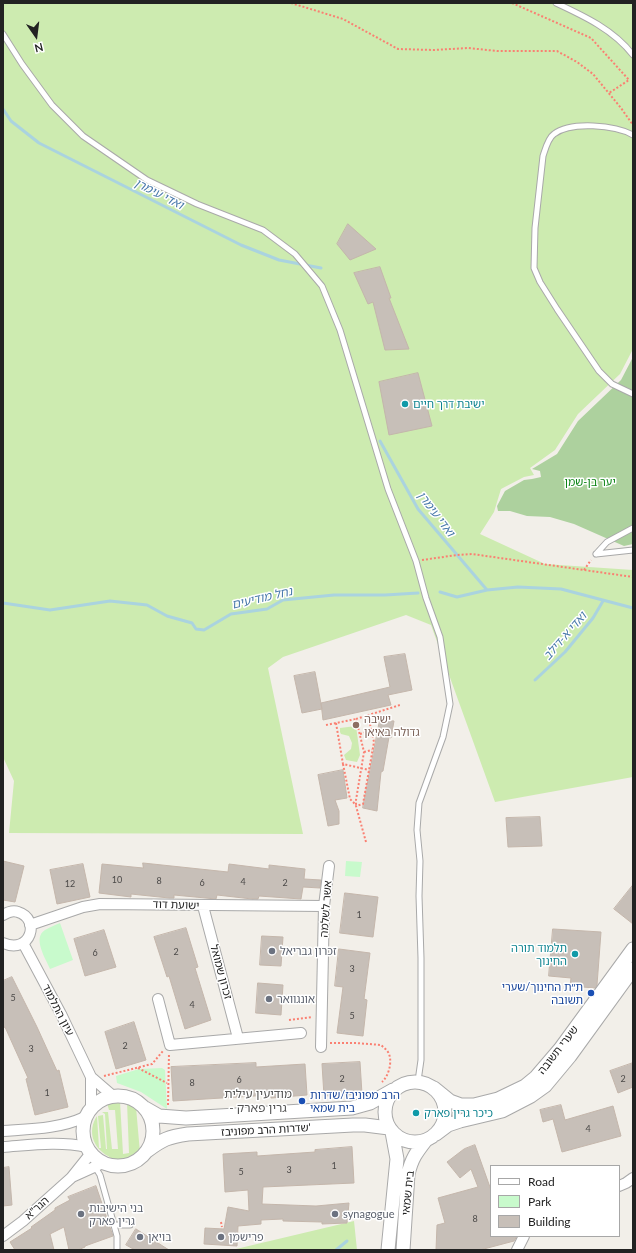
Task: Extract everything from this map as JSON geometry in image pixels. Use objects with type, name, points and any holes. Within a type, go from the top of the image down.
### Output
[{"type":"street","name":"אשר לשלמה","points":[[321,1045],[324,906],[328,866]]},
{"type":"street","name":"ישועת דוד","points":[[30,924],[83,907],[100,904],[324,906]]},
{"type":"street","name":"זכרון שמואל","points":[[204,906],[238,1038]]},
{"type":"street","points":[[3,915],[12,911],[22,913],[28,919],[30,924],[30,934],[23,944],[10,946],[3,943]]},
{"type":"street","name":"עיון התלמוד","points":[[23,944],[97,1077],[113,1096]]},
{"type":"street","name":"שערי תשובה","points":[[434,1088],[450,1102],[461,1105],[474,1105],[498,1099],[525,1086],[536,1077],[560,1049],[633,949]]},
{"type":"street","name":"שערי תשובה","points":[[431,1137],[460,1120],[502,1111],[531,1096],[545,1086],[570,1056],[633,969]]},
{"type":"street","points":[[158,998],[170,1045],[302,1033]]},
{"type":"street","name":"עיון התלמוד","points":[[88,1112],[97,1077]]},
{"type":"street","points":[[418,1081],[426,1083],[434,1088],[441,1096],[445,1105],[445,1116],[442,1126],[431,1137],[417,1142],[408,1142],[399,1138],[390,1130],[385,1118],[384,1108],[387,1098],[393,1090],[404,1083],[418,1081]]},
{"type":"street","name":"שדרות הרב מפוניבז'","points":[[145,1108],[159,1116],[186,1118],[352,1108],[370,1103],[393,1090]]},
{"type":"street","points":[[3,1131],[47,1128],[64,1125],[88,1112],[101,1100],[113,1096],[126,1096],[137,1101],[145,1108],[150,1115],[153,1131],[152,1141],[147,1151],[140,1159],[130,1164],[120,1166],[99,1164],[71,1178]]},
{"type":"street","points":[[88,1112],[83,1134],[89,1150],[99,1164]]},
{"type":"street","name":"שדרות הרב מפוניבז'","points":[[147,1151],[162,1140],[173,1136],[188,1134],[353,1125],[365,1125],[390,1130]]},
{"type":"street","name":"בית שמאי","points":[[388,1250],[397,1159],[390,1130]]},
{"type":"street","name":"בית שמאי","points":[[403,1250],[408,1174],[415,1153],[431,1137]]},
{"type":"street","points":[[3,1147],[75,1144],[89,1150]]},
{"type":"street","points":[[71,1178],[89,1150]]},
{"type":"street","name":"הגר\"א","points":[[3,1236],[23,1221],[71,1178]]},
{"type":"street","points":[[620,1186],[633,1178]]},
{"type":"street","points":[[517,1250],[524,1237]]},
{"type":"lane","points":[[556,3],[579,14],[604,29],[629,49],[633,55]]},
{"type":"lane","points":[[3,34],[22,64],[52,105],[83,136],[147,180],[197,204],[263,230],[295,254],[322,286],[340,330],[388,489],[416,561],[426,598],[440,637],[450,704],[443,737],[419,803],[417,830],[420,861],[421,1060],[418,1081]]},
{"type":"lane","points":[[633,135],[627,131],[603,126],[571,127],[553,134],[546,146],[543,156],[535,228],[534,268],[540,282],[599,372],[612,384],[633,394]]},
{"type":"lane","points":[[596,554],[607,542],[633,528]]},
{"type":"lane","points":[[596,554],[633,550]]},
{"type":"lane","points":[[99,1164],[100,1175],[117,1236],[116,1250]]},
{"type":"lane","points":[[114,1226],[130,1225]]},
{"type":"path","points":[[290,3],[343,19],[398,49],[434,50],[468,48],[497,51],[557,51],[577,62],[593,74],[633,125]]},
{"type":"path","points":[[512,3],[591,38],[629,80],[609,93]]},
{"type":"path","points":[[416,561],[472,554],[633,577]]},
{"type":"path","points":[[584,570],[596,554]]},
{"type":"path","points":[[326,725],[356,719],[400,705]]},
{"type":"path","points":[[356,806],[362,804],[374,742],[368,715]]},
{"type":"path","points":[[356,719],[364,752],[356,806],[366,842]]},
{"type":"path","points":[[336,723],[350,799],[356,806]]},
{"type":"path","points":[[360,734],[371,731]]},
{"type":"path","points":[[364,752],[372,750]]},
{"type":"path","points":[[343,764],[369,770]]},
{"type":"path","points":[[289,1020],[321,1015]]},
{"type":"path","points":[[321,1045],[356,1043],[381,1045],[389,1053],[390,1066],[384,1080],[380,1084]]},
{"type":"path","points":[[97,1077],[152,1064],[170,1045]]},
{"type":"path","points":[[169,1110],[168,1083],[170,1045]]},
{"type":"path","points":[[137,1067],[168,1083]]},
{"type":"path","points":[[221,1222],[222,1227]]},
{"type":"green space","points":[[3,3],[633,3],[633,349],[620,374],[578,414],[555,450],[530,468],[534,475],[524,477],[501,489],[494,512],[480,534],[545,564],[633,570],[633,777],[495,802],[431,625],[406,615],[283,657],[268,668],[303,834],[9,833],[14,781],[3,757]]},
{"type":"green space","name":"יער בן-שמן","points":[[633,357],[633,544],[624,546],[574,524],[550,517],[527,516],[510,511],[498,511],[497,506],[505,491],[524,480],[541,477],[540,471],[532,469],[557,454],[578,421],[621,380]]},
{"type":"green space","points":[[356,726],[360,755],[357,762],[346,760],[344,755],[351,749],[352,743],[349,736],[341,734],[340,732],[340,728]]},
{"type":"green space","points":[[346,861],[362,862],[360,877],[345,876]]},
{"type":"green space","points":[[60,923],[73,960],[50,969],[41,949],[40,938],[41,934],[45,930]]},
{"type":"green space","points":[[162,1068],[165,1070],[167,1109],[141,1092],[117,1083],[116,1076],[139,1069]]},
{"type":"green space","points":[[120,1101],[123,1154],[129,1153],[127,1102],[136,1107],[140,1153],[130,1159],[117,1161],[103,1153],[99,1148],[101,1148],[98,1116],[103,1115],[107,1149],[105,1114],[102,1112],[108,1112],[112,1149],[118,1149],[115,1110],[109,1110],[107,1103]]},
{"type":"green space","points":[[97,1116],[99,1148],[93,1139],[92,1127]]},
{"type":"green space","points":[[354,1221],[357,1250],[236,1250],[236,1249]]},
{"type":"building","points":[[348,224],[376,249],[350,260],[337,244]]},
{"type":"building","points":[[380,267],[391,298],[389,298],[409,349],[385,350],[373,302],[368,304],[354,273]]},
{"type":"building","name":"ישיבת דרך חיים","points":[[418,373],[432,426],[389,435],[379,382]]},
{"type":"building","points":[[405,654],[412,690],[388,695],[391,705],[323,720],[321,703],[390,687],[384,657]]},
{"type":"building","points":[[315,672],[322,709],[302,713],[294,676]]},
{"type":"building","points":[[380,720],[394,721],[391,738],[389,737],[383,771],[381,772],[377,811],[363,808]]},
{"type":"building","points":[[343,770],[347,798],[335,800],[339,811],[339,824],[328,826],[318,775]]},
{"type":"building","points":[[540,817],[542,846],[508,847],[506,818]]},
{"type":"building","points":[[3,861],[24,866],[15,902],[3,900]]},
{"type":"building","points":[[143,863],[228,872],[229,864],[269,869],[269,865],[305,869],[304,879],[321,880],[320,888],[303,887],[301,899],[259,896],[258,899],[252,899],[217,895],[216,899],[174,895],[174,898],[169,898],[131,894],[131,897],[99,893],[102,864],[143,868]]},
{"type":"building","points":[[83,864],[90,897],[57,904],[50,870]]},
{"type":"building","points":[[633,885],[633,924],[614,909]]},
{"type":"building","points":[[345,893],[378,897],[373,937],[340,933]]},
{"type":"building","points":[[186,928],[198,967],[195,968],[211,1020],[185,1029],[169,976],[167,977],[154,937]]},
{"type":"building","name":"תלמוד תורה החינוך","points":[[553,929],[601,932],[597,985],[595,988],[570,986],[571,978],[549,976]]},
{"type":"building","points":[[104,930],[116,967],[85,976],[74,939]]},
{"type":"building","name":"זכרון גבריאל","points":[[262,936],[283,937],[281,966],[260,965]]},
{"type":"building","points":[[339,949],[370,953],[364,999],[367,1000],[363,1036],[337,1033],[343,987],[335,986]]},
{"type":"building","points":[[12,977],[57,1071],[59,1070],[68,1107],[35,1115],[26,1079],[28,1078],[5,1027],[3,1028],[3,981]]},
{"type":"building","name":"אונגוואר","points":[[258,983],[283,985],[281,1015],[256,1013]]},
{"type":"building","points":[[134,1022],[146,1060],[116,1069],[105,1032]]},
{"type":"building","points":[[360,1062],[362,1094],[324,1096],[322,1064]]},
{"type":"building","points":[[256,1063],[256,1067],[305,1064],[307,1095],[271,1098],[271,1095],[173,1101],[171,1067]]},
{"type":"building","points":[[633,1063],[633,1087],[618,1093],[610,1071]]},
{"type":"building","points":[[561,1105],[565,1120],[613,1106],[621,1136],[562,1152],[553,1119],[543,1122],[540,1110]]},
{"type":"building","points":[[475,1145],[490,1187],[490,1237],[516,1237],[514,1241],[480,1250],[436,1250],[437,1225],[445,1223],[438,1198],[478,1187],[471,1169],[460,1178],[447,1162],[464,1149]]},
{"type":"building","points":[[352,1147],[354,1183],[263,1187],[262,1204],[316,1206],[349,1203],[347,1223],[322,1224],[322,1222],[283,1221],[283,1219],[261,1220],[261,1224],[238,1226],[237,1246],[204,1244],[205,1228],[224,1229],[228,1207],[249,1211],[248,1190],[225,1192],[223,1154],[257,1152],[257,1156],[315,1152],[315,1150]]},
{"type":"building","points":[[9,1167],[12,1205],[3,1206],[3,1168]]},
{"type":"building","name":"בני הישיבות גרין פארק","points":[[96,1186],[113,1236],[78,1250],[69,1250],[64,1227],[50,1234],[54,1250],[15,1250],[10,1242],[32,1228],[31,1227],[55,1210],[55,1208],[70,1200],[68,1197]]},
{"type":"building","name":"בויאן","points":[[136,1229],[169,1250],[135,1250],[126,1245]]},
{"type":"waterway","name":"ואדי עימרן","points":[[3,109],[11,121],[39,143],[241,245],[279,260],[321,268]]},
{"type":"waterway","name":"ואדי עימרן","points":[[380,441],[418,509],[487,590]]},
{"type":"waterway","name":"נחל מודיעים","points":[[440,592],[457,597],[487,590],[518,587],[561,589],[633,608]]},
{"type":"waterway","name":"נחל מודיעים","points":[[3,603],[50,610],[110,601],[147,605],[167,616],[192,623],[196,629],[204,630],[231,614],[267,609],[283,600],[334,595],[385,595],[418,593]]},
{"type":"waterway","name":"ואדי א-דילב","points":[[535,680],[565,652],[593,618],[603,601]]},
{"type":"waterway","name":"ואדי א-דילב","points":[[336,1250],[347,1241]]},
{"type":"place","name":"ישיבת דרך חיים","points":[[405,404]]},
{"type":"place","name":"ישיבה גדולה באיאן","points":[[356,725]]},
{"type":"place","name":"זכרון גבריאל","points":[[272,951]]},
{"type":"place","name":"תלמוד תורה החינוך","points":[[575,954]]},
{"type":"place","name":"ת״ת החינוך/שערי תשובה","points":[[591,993]]},
{"type":"place","name":"אונגוואר","points":[[269,999]]},
{"type":"place","name":"הרב מפוניבז/שדרות בית שמאי","points":[[302,1101]]},
{"type":"place","name":"כיכר גרין פארק","points":[[416,1113]]},
{"type":"place","name":"בני הישיבות גרין פארק","points":[[81,1214]]},
{"type":"place","name":"synagogue","points":[[335,1214]]},
{"type":"place","name":"בויאן","points":[[140,1237]]},
{"type":"place","name":"פרישמן","points":[[221,1237]]},
{"type":"district","name":"מודיעין עילית - גרין פארק","points":[[258,1101]]}]
